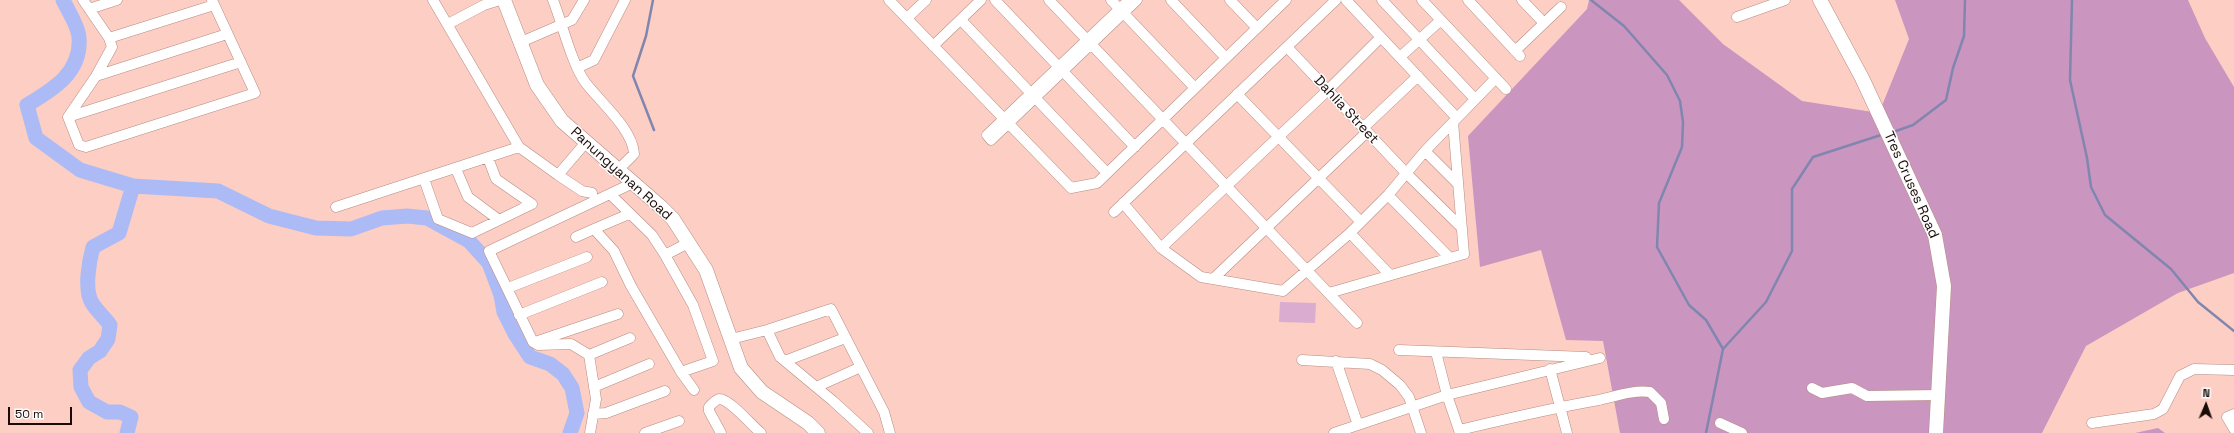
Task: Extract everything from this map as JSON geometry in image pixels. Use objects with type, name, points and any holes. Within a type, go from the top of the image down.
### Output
[{"type":"street","points":[[68,117],[96,76],[112,47],[109,38],[83,0]]},
{"type":"street","points":[[89,9],[117,0]]},
{"type":"street","points":[[433,0],[519,147],[582,191],[592,193]]},
{"type":"street","points":[[448,24],[482,2],[500,0]]},
{"type":"street","name":"Panungyanan Road","points":[[504,0],[521,42],[529,69],[546,100],[562,121],[587,141],[669,215],[706,270],[741,368],[762,392],[808,423],[818,433]]},
{"type":"street","points":[[553,0],[584,81],[610,108],[633,146],[634,154],[632,158],[618,170]]},
{"type":"street","points":[[521,42],[574,18],[584,0]]},
{"type":"street","points":[[578,68],[594,60],[625,0]]},
{"type":"street","points":[[889,0],[1005,122],[1071,188],[1097,184],[1286,0]]},
{"type":"street","points":[[907,18],[926,0]]},
{"type":"street","points":[[933,46],[981,0]]},
{"type":"street","points":[[995,0],[1135,147]]},
{"type":"street","points":[[1049,0],[1357,323]]},
{"type":"street","points":[[1111,0],[1195,88]]},
{"type":"street","points":[[1121,11],[1129,0]]},
{"type":"street","points":[[1005,122],[1121,11],[1137,0]]},
{"type":"street","points":[[1171,0],[1226,58]]},
{"type":"street","points":[[1230,0],[1257,28]]},
{"type":"street","points":[[1114,212],[1336,0]]},
{"type":"street","points":[[1329,293],[1464,254],[1458,184],[1455,120],[1418,76],[1346,0]]},
{"type":"street","points":[[1382,0],[1476,99]]},
{"type":"street","points":[[1422,0],[1506,89]]},
{"type":"street","points":[[1468,0],[1518,54],[1543,22],[1561,7]]},
{"type":"street","points":[[1522,0],[1543,22]]},
{"type":"street","points":[[1737,17],[1785,0]]},
{"type":"street","name":"Tres Cruses Road","points":[[1820,0],[1862,78],[1935,235],[1944,286],[1936,433]]},
{"type":"street","points":[[68,117],[79,145],[86,147],[255,93],[213,2],[109,38]]},
{"type":"street","points":[[961,20],[1108,173]]},
{"type":"street","points":[[1400,57],[1441,20]]},
{"type":"street","points":[[96,76],[227,34]]},
{"type":"street","points":[[1161,248],[1225,185],[1328,90],[1381,37]]},
{"type":"street","name":"Dahlia Street","points":[[1287,47],[1406,173],[1462,228]]},
{"type":"street","points":[[68,117],[241,62]]},
{"type":"street","points":[[1213,279],[1318,178],[1418,76]]},
{"type":"street","points":[[1123,203],[1161,248],[1201,277],[1284,291],[1350,233],[1388,195],[1424,151],[1496,78]]},
{"type":"street","points":[[1237,94],[1361,222]]},
{"type":"street","points":[[558,175],[587,141]]},
{"type":"street","points":[[336,207],[456,169],[519,147]]},
{"type":"street","points":[[1424,151],[1458,184]]},
{"type":"street","points":[[424,179],[438,219],[472,233],[532,204],[496,178],[488,158]]},
{"type":"street","points":[[456,169],[468,197],[499,220]]},
{"type":"street","points":[[590,433],[596,399],[589,355],[571,344],[538,345],[533,342],[508,288],[489,253],[490,249],[633,183]]},
{"type":"street","points":[[610,194],[652,235],[693,305],[713,361],[682,372]]},
{"type":"street","points":[[1388,195],[1450,258]]},
{"type":"street","points":[[576,237],[629,214]]},
{"type":"street","points":[[594,229],[614,251],[630,286],[694,390]]},
{"type":"street","points":[[1350,233],[1390,275]]},
{"type":"street","points":[[665,255],[688,243]]},
{"type":"street","points":[[508,288],[587,257]]},
{"type":"street","points":[[520,315],[602,282]]},
{"type":"street","points":[[731,339],[766,330],[831,309],[884,412],[890,433]]},
{"type":"street","points":[[533,342],[618,314]]},
{"type":"street","points":[[766,330],[780,357],[868,433]]},
{"type":"street","points":[[589,355],[630,338]]},
{"type":"street","points":[[785,362],[846,338]]},
{"type":"street","points":[[1334,433],[1447,396],[1600,358],[1400,350]]},
{"type":"street","points":[[1436,352],[1447,396],[1460,432],[1560,406],[1630,392],[1650,392],[1661,403],[1664,419]]},
{"type":"street","points":[[1302,360],[1370,364],[1382,370],[1400,384],[1409,397],[1421,433]]},
{"type":"street","points":[[1336,361],[1358,425]]},
{"type":"street","points":[[594,387],[649,364]]},
{"type":"street","points":[[816,387],[861,367]]},
{"type":"street","points":[[2092,423],[2154,414],[2163,409],[2180,376],[2194,369],[2234,370]]},
{"type":"street","points":[[1550,370],[1567,433]]},
{"type":"street","points":[[1812,388],[1822,393],[1852,388],[1867,396],[1938,395]]},
{"type":"street","points":[[593,414],[606,413],[666,391]]},
{"type":"street","points":[[721,433],[709,412],[709,407],[715,401],[720,399],[728,403],[761,433]]},
{"type":"street","points":[[2234,414],[2227,417],[2234,429]]},
{"type":"street","points":[[644,433],[679,421]]},
{"type":"street","points":[[1720,423],[1742,433]]},
{"type":"shaded area","points":[[1589,0],[1679,0],[1723,44],[1802,101],[1879,113],[1909,39],[1895,0],[2188,0],[2205,38],[2234,87],[2234,273],[2178,293],[2086,346],[2042,433],[1620,433],[1603,341],[1566,340],[1541,250],[1480,267],[1468,136],[1587,9]]},
{"type":"shaded area","points":[[1280,302],[1316,303],[1315,323],[1279,322]]},
{"type":"shaded area","points":[[2158,428],[2165,433],[2135,433]]},
{"type":"waterway","points":[[63,0],[77,28],[79,49],[71,70],[64,78],[47,93],[27,105],[36,138],[80,170],[133,186],[218,191],[269,216],[316,228],[351,229],[382,218],[407,216],[427,218],[469,241],[489,263],[501,295],[504,312],[515,334],[530,357],[550,364],[563,374],[572,388],[577,413],[570,433]]},
{"type":"waterway","points":[[653,0],[646,36],[633,76],[654,130]]},
{"type":"waterway","points":[[1591,0],[1624,26],[1667,75],[1680,101],[1683,122],[1682,147],[1659,203],[1657,247],[1689,305],[1706,320],[1723,349],[1706,433]]},
{"type":"waterway","points":[[1896,131],[1913,125],[1946,100],[1953,68],[1964,36],[1965,0]]},
{"type":"waterway","points":[[2072,0],[2070,80],[2087,158],[2091,187],[2105,215],[2171,269],[2198,302],[2234,331]]},
{"type":"waterway","points":[[1723,349],[1766,302],[1792,251],[1792,189],[1813,157],[1881,135]]},
{"type":"waterway","points":[[127,433],[131,417],[120,412],[107,412],[89,402],[81,387],[80,370],[89,358],[100,351],[108,339],[110,325],[92,303],[88,291],[88,275],[93,247],[119,233],[133,186]]}]
